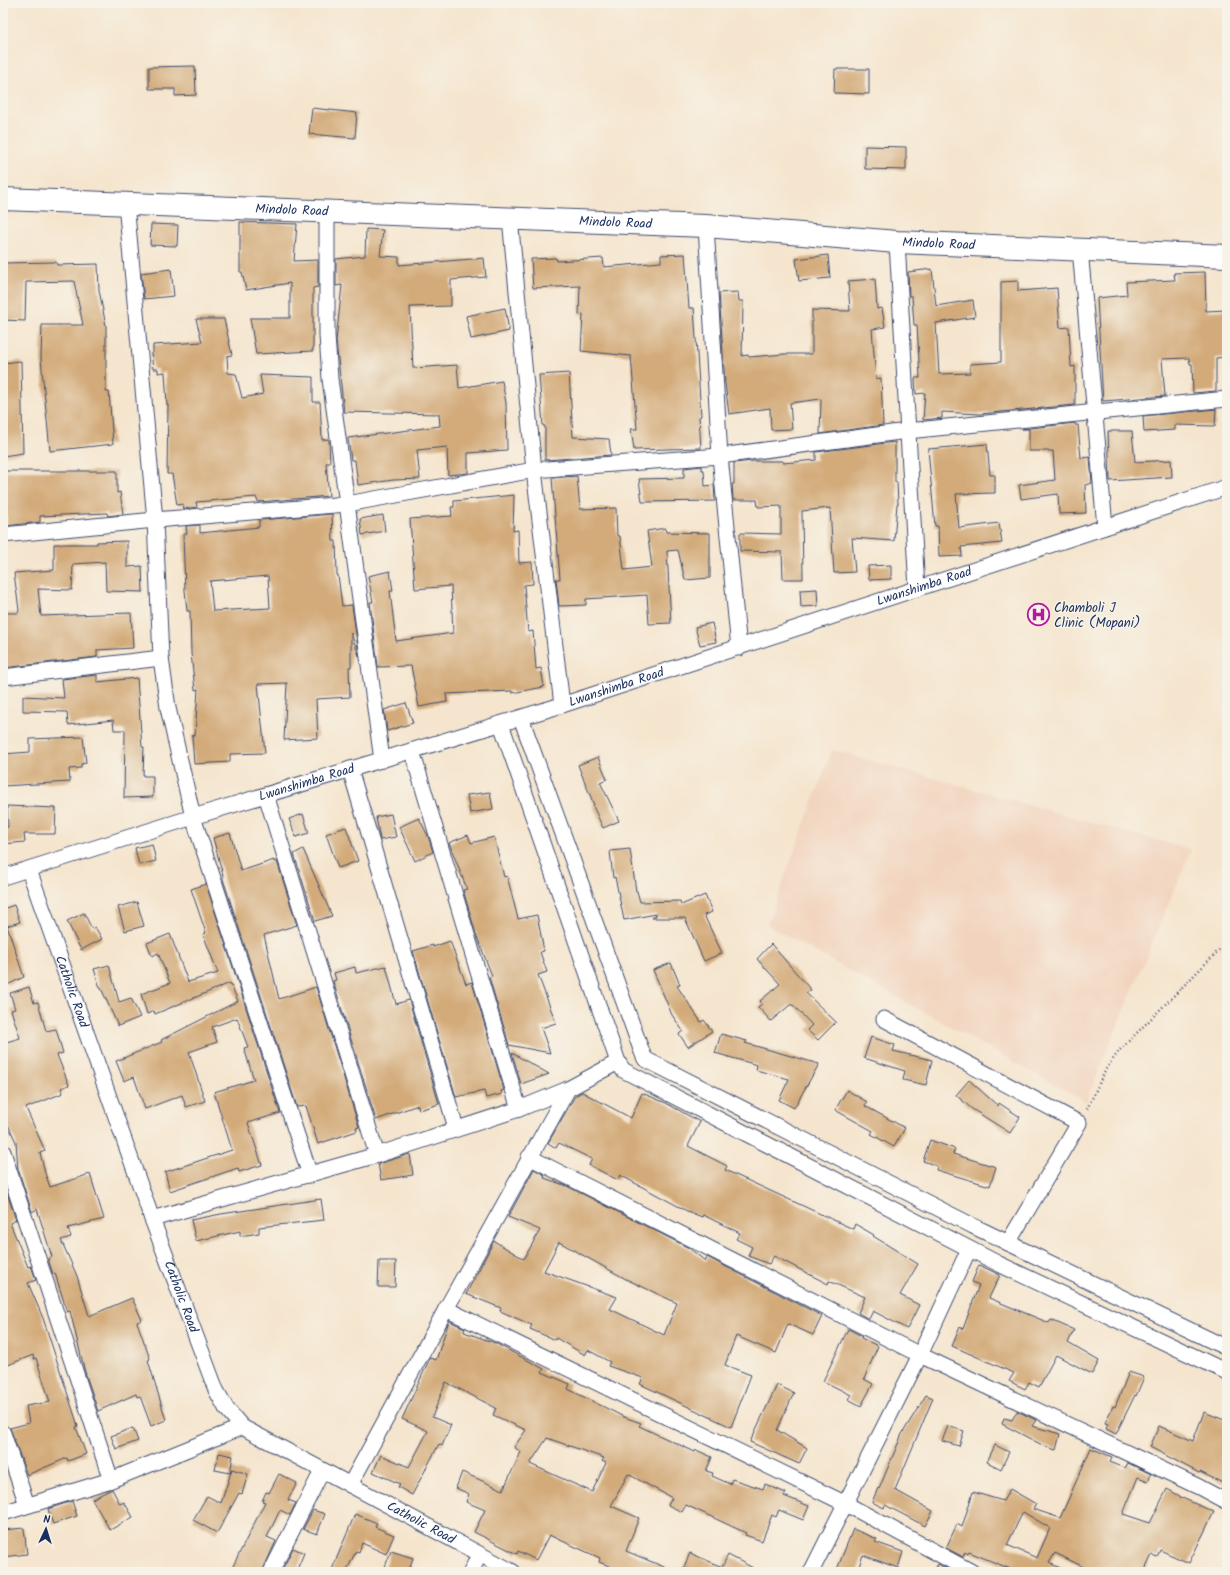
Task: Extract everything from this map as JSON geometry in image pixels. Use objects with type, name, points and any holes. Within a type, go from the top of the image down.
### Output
[{"type":"street","name":"Mindolo Road","points":[[3,199],[706,226],[897,242],[1227,256]]},
{"type":"street","points":[[126,203],[155,520],[160,658],[168,708],[193,817],[310,1175]]},
{"type":"street","points":[[327,212],[327,335],[330,379],[382,760]]},
{"type":"street","points":[[510,218],[534,470],[562,705]]},
{"type":"street","points":[[706,226],[720,456],[739,648]]},
{"type":"street","points":[[897,242],[917,589]]},
{"type":"street","points":[[1080,249],[1105,527]]},
{"type":"street","points":[[3,535],[155,520],[347,504],[534,470],[720,456],[907,431],[1227,399]]},
{"type":"street","name":"Lwanshimba Road","points":[[3,877],[193,817],[562,705],[1227,487]]},
{"type":"street","points":[[3,677],[160,658]]},
{"type":"street","points":[[521,718],[642,1052],[646,1059],[1008,1243],[1227,1348]]},
{"type":"street","points":[[501,724],[618,1062],[623,1070],[969,1249],[1227,1372]]},
{"type":"street","points":[[412,751],[519,1109]]},
{"type":"street","points":[[350,769],[456,1128]]},
{"type":"street","points":[[266,795],[377,1155]]},
{"type":"street","name":"Catholic Road","points":[[29,870],[152,1219],[216,1390],[226,1408],[242,1427],[513,1572]]},
{"type":"street","points":[[884,1019],[1079,1123],[1008,1243]]},
{"type":"street","points":[[152,1219],[377,1155],[456,1128],[519,1109],[568,1089],[618,1062]]},
{"type":"street","points":[[350,1485],[529,1157],[568,1089]]},
{"type":"street","points":[[3,1152],[111,1480]]},
{"type":"street","points":[[529,1157],[920,1355],[1200,1487],[1227,1502]]},
{"type":"street","points":[[811,1572],[920,1355],[969,1249]]},
{"type":"street","points":[[446,1309],[846,1504],[972,1572]]},
{"type":"street","points":[[1148,1334],[1158,1315]]},
{"type":"street","points":[[3,1513],[111,1480],[242,1427]]},
{"type":"street","points":[[3,1433],[27,1505]]},
{"type":"street","points":[[271,1572],[322,1471]]},
{"type":"street","points":[[471,1572],[479,1555]]},
{"type":"path","points":[[1079,1123],[1106,1070],[1120,1051],[1227,942]]},
{"type":"shaded area","points":[[832,750],[1191,850],[1086,1102],[767,925]]},
{"type":"building","points":[[195,66],[196,95],[175,96],[175,89],[149,89],[149,67]]},
{"type":"building","points":[[835,69],[869,69],[869,94],[834,93]]},
{"type":"building","points":[[312,108],[357,113],[355,138],[309,134]]},
{"type":"building","points":[[865,146],[906,147],[906,170],[865,169]]},
{"type":"building","points":[[240,222],[297,224],[294,261],[318,260],[318,287],[313,288],[313,351],[256,354],[250,318],[290,318],[290,283],[246,290],[242,272],[240,272]]},
{"type":"building","points":[[151,224],[178,225],[177,246],[150,245]]},
{"type":"building","points":[[366,229],[383,230],[380,256],[399,257],[399,265],[484,258],[486,277],[451,280],[451,306],[410,307],[413,368],[457,365],[459,388],[502,381],[506,403],[507,450],[468,453],[468,473],[448,475],[447,447],[417,450],[420,479],[393,480],[358,485],[355,460],[351,460],[348,438],[440,426],[439,414],[344,412],[336,341],[342,285],[336,286],[336,259],[365,256]]},
{"type":"building","points":[[685,254],[689,308],[694,308],[701,416],[699,417],[701,448],[634,450],[631,429],[637,429],[631,356],[581,351],[583,314],[579,315],[580,286],[533,288],[531,259],[556,258],[557,261],[603,258],[604,267],[661,262],[661,255]]},
{"type":"building","points":[[828,255],[830,278],[799,281],[796,259]]},
{"type":"building","points":[[56,262],[57,265],[98,264],[99,290],[106,326],[106,392],[109,392],[113,444],[50,451],[41,359],[42,325],[83,325],[74,281],[26,282],[25,321],[3,320],[3,263]]},
{"type":"building","points":[[171,269],[174,296],[144,299],[141,273]]},
{"type":"building","points":[[932,269],[936,306],[973,300],[975,317],[936,323],[939,374],[970,373],[970,364],[1001,362],[1001,282],[1018,281],[1018,291],[1057,288],[1060,328],[1069,327],[1071,367],[1075,366],[1075,405],[980,414],[942,412],[942,418],[923,420],[925,393],[916,394],[915,378],[920,378],[917,325],[914,325],[912,296],[909,296],[908,272]]},
{"type":"building","points":[[1205,272],[1206,311],[1227,310],[1227,357],[1216,358],[1216,391],[1193,393],[1192,364],[1190,364],[1189,358],[1162,359],[1165,396],[1103,401],[1097,298],[1127,295],[1126,282],[1175,280],[1174,273]]},
{"type":"building","points":[[875,279],[877,309],[882,308],[885,327],[872,329],[876,379],[881,378],[883,425],[820,434],[821,399],[790,403],[792,429],[771,430],[770,408],[729,414],[725,383],[719,293],[738,292],[739,301],[743,301],[742,356],[812,354],[812,310],[850,311],[848,281]]},
{"type":"building","points":[[505,308],[509,331],[471,339],[466,316]]},
{"type":"building","points":[[196,319],[224,319],[232,355],[227,356],[228,373],[236,374],[242,398],[263,394],[260,375],[313,377],[313,402],[320,402],[322,440],[328,439],[329,441],[330,463],[326,463],[329,496],[258,502],[256,497],[196,502],[197,507],[184,509],[183,504],[177,505],[172,474],[167,474],[168,405],[165,372],[158,373],[158,369],[153,369],[151,353],[153,353],[153,345],[202,342]]},
{"type":"building","points":[[21,361],[23,453],[3,456],[3,363]]},
{"type":"building","points":[[569,373],[573,437],[609,439],[611,455],[545,460],[545,426],[543,426],[539,375]]},
{"type":"building","points":[[1216,409],[1215,426],[1175,425],[1175,430],[1144,432],[1143,416]]},
{"type":"building","points":[[1075,423],[1075,425],[1078,425],[1081,458],[1090,457],[1092,483],[1085,485],[1086,513],[1059,514],[1058,494],[1021,499],[1019,485],[1055,480],[1053,451],[1029,451],[1029,429],[1022,429]]},
{"type":"building","points":[[1108,431],[1132,431],[1135,462],[1171,460],[1172,477],[1110,481]]},
{"type":"building","points":[[895,442],[895,482],[897,482],[898,504],[894,541],[852,538],[855,572],[834,573],[830,508],[802,511],[803,579],[783,579],[782,552],[740,551],[740,533],[781,534],[781,506],[758,507],[757,500],[733,500],[732,484],[734,484],[734,463],[783,461],[783,463],[816,460],[816,452]]},
{"type":"building","points":[[987,444],[990,475],[995,475],[995,493],[956,494],[959,528],[999,523],[1002,543],[961,547],[962,556],[939,557],[938,526],[935,526],[928,449]]},
{"type":"building","points":[[702,466],[702,470],[704,470],[705,486],[714,485],[715,501],[642,502],[639,479],[684,478],[684,468]]},
{"type":"building","points":[[6,471],[117,471],[117,493],[120,492],[123,514],[108,516],[107,513],[40,516],[40,522],[7,526]]},
{"type":"building","points":[[577,476],[580,509],[616,508],[617,536],[620,536],[624,570],[652,567],[647,531],[665,528],[666,532],[710,533],[710,578],[685,580],[678,550],[667,551],[671,623],[649,624],[647,595],[586,599],[586,605],[559,606],[556,579],[560,579],[552,478]]},
{"type":"building","points":[[514,495],[513,531],[518,530],[519,563],[532,562],[533,584],[524,585],[528,632],[533,631],[536,669],[541,668],[544,687],[512,693],[512,691],[446,694],[447,702],[419,707],[411,666],[378,667],[370,602],[373,602],[368,576],[390,571],[393,591],[390,591],[396,641],[453,633],[451,586],[415,589],[410,519],[452,516],[451,507],[454,507],[454,501]]},
{"type":"building","points":[[332,514],[333,541],[336,541],[337,575],[342,606],[352,605],[359,656],[351,633],[351,667],[349,667],[350,697],[316,699],[318,738],[284,740],[287,683],[258,684],[265,753],[230,754],[230,762],[194,764],[192,736],[195,735],[198,689],[195,690],[191,653],[190,611],[187,611],[185,590],[183,534],[187,534],[186,526],[200,525],[200,533],[259,527],[259,520]],"holes":[[[268,576],[270,608],[213,611],[210,581]]]},
{"type":"building","points":[[383,515],[385,531],[362,535],[360,519]]},
{"type":"building","points":[[127,541],[127,567],[142,566],[143,592],[106,591],[105,562],[73,564],[72,590],[38,589],[41,616],[131,613],[133,648],[97,650],[97,657],[3,668],[3,613],[18,613],[19,610],[14,573],[54,570],[54,544],[97,544],[97,542]]},
{"type":"building","points":[[891,565],[891,579],[869,580],[868,566]]},
{"type":"building","points":[[817,589],[818,606],[801,607],[800,590]]},
{"type":"building","points":[[712,623],[716,642],[700,645],[695,627]]},
{"type":"building","points":[[97,675],[97,682],[137,678],[142,747],[144,747],[143,776],[153,776],[153,797],[124,798],[125,730],[114,730],[113,720],[68,725],[67,712],[23,711],[23,696],[64,698],[62,679]]},
{"type":"building","points":[[406,703],[413,723],[387,731],[384,710]]},
{"type":"building","points":[[83,737],[86,763],[81,764],[81,768],[69,769],[70,782],[3,786],[3,754],[30,752],[30,739]]},
{"type":"building","points":[[598,757],[607,779],[600,782],[619,821],[603,828],[578,765]]},
{"type":"building","points":[[490,792],[493,809],[470,813],[467,795]]},
{"type":"building","points":[[7,806],[56,808],[55,834],[24,834],[25,842],[3,844],[3,828],[8,827]]},
{"type":"building","points":[[303,814],[309,833],[296,837],[289,819]]},
{"type":"building","points":[[391,814],[396,837],[380,840],[376,817]]},
{"type":"building","points":[[419,818],[428,836],[433,852],[415,861],[399,827]]},
{"type":"building","points":[[346,827],[358,861],[338,868],[326,834]]},
{"type":"building","points":[[230,833],[241,871],[274,860],[274,862],[277,861],[297,925],[264,935],[279,999],[316,987],[359,1127],[356,1128],[357,1131],[318,1144],[306,1106],[297,1107],[223,879],[213,838]]},
{"type":"building","points":[[468,835],[471,843],[494,837],[504,877],[507,876],[518,919],[537,915],[544,951],[540,952],[547,972],[538,975],[556,1023],[541,1028],[550,1053],[509,1045],[489,977],[492,976],[476,934],[463,890],[467,889],[449,843]]},
{"type":"building","points":[[152,844],[156,861],[139,865],[135,848]]},
{"type":"building","points":[[303,849],[332,916],[315,921],[294,854]]},
{"type":"building","points":[[630,849],[636,891],[640,902],[680,901],[681,905],[705,895],[712,912],[704,915],[722,953],[704,961],[685,918],[652,918],[656,916],[656,914],[624,920],[615,877],[613,878],[610,851]]},
{"type":"building","points":[[206,884],[280,1113],[248,1123],[262,1165],[239,1172],[238,1168],[170,1191],[165,1172],[232,1150],[214,1092],[254,1080],[244,1048],[248,1047],[237,1018],[212,1027],[217,1042],[189,1052],[205,1101],[186,1107],[182,1095],[145,1109],[134,1077],[124,1081],[116,1061],[162,1042],[161,1040],[238,1001],[230,983],[155,1014],[154,1011],[147,1014],[141,994],[170,983],[158,953],[152,956],[147,943],[170,934],[188,982],[218,973],[203,934],[206,933],[191,889]]},
{"type":"building","points":[[137,902],[144,926],[125,931],[118,907]]},
{"type":"building","points":[[14,905],[20,922],[7,926],[24,977],[7,985],[3,971],[3,909]]},
{"type":"building","points":[[84,913],[92,929],[95,927],[102,939],[81,950],[67,921]]},
{"type":"building","points":[[450,941],[466,984],[472,982],[504,1090],[501,1091],[502,1094],[486,1098],[484,1091],[456,1097],[413,951],[433,945],[433,947]]},
{"type":"building","points":[[771,944],[811,990],[806,993],[836,1022],[818,1040],[807,1030],[812,1025],[793,1005],[790,1005],[771,1021],[758,1007],[762,1004],[760,1001],[780,984],[757,959]]},
{"type":"building","points":[[671,963],[680,985],[677,986],[701,1022],[704,1020],[712,1031],[688,1047],[679,1034],[683,1031],[672,1015],[653,970]]},
{"type":"building","points":[[109,965],[119,1002],[131,998],[140,1017],[118,1026],[100,988],[94,969]]},
{"type":"building","points":[[386,966],[396,1004],[409,1000],[439,1104],[419,1110],[418,1105],[376,1120],[333,981],[336,980],[334,973],[355,967],[356,973]]},
{"type":"building","points":[[29,987],[34,1003],[38,1002],[46,1031],[56,1029],[63,1053],[57,1055],[69,1085],[61,1088],[63,1093],[26,1108],[45,1151],[40,1153],[45,1173],[50,1187],[90,1174],[104,1219],[68,1228],[71,1237],[61,1240],[77,1276],[89,1316],[132,1298],[142,1320],[137,1322],[150,1359],[148,1360],[166,1420],[151,1426],[140,1396],[137,1397],[136,1394],[98,1411],[85,1372],[70,1311],[67,1312],[55,1273],[53,1274],[48,1259],[52,1257],[37,1209],[32,1212],[18,1169],[16,1142],[3,1114],[3,1043],[20,1038],[11,1010],[15,1009],[10,993]]},
{"type":"building","points":[[721,1034],[747,1041],[745,1043],[819,1064],[794,1108],[779,1100],[789,1079],[756,1070],[757,1065],[715,1053]]},
{"type":"building","points":[[871,1037],[895,1045],[893,1051],[932,1060],[926,1085],[903,1080],[905,1071],[864,1058]]},
{"type":"building","points":[[512,1053],[549,1074],[521,1084]]},
{"type":"building","points":[[969,1080],[998,1106],[999,1103],[1020,1117],[1010,1133],[972,1109],[956,1095]]},
{"type":"building","points":[[847,1090],[867,1102],[865,1106],[905,1128],[894,1147],[871,1134],[873,1131],[835,1110]]},
{"type":"building","points":[[582,1092],[631,1118],[642,1093],[666,1103],[700,1122],[688,1146],[727,1166],[725,1170],[853,1229],[855,1224],[918,1264],[900,1295],[919,1305],[907,1329],[873,1311],[869,1319],[858,1313],[865,1297],[829,1281],[828,1284],[774,1256],[769,1264],[748,1256],[752,1247],[736,1239],[740,1233],[703,1215],[702,1217],[687,1211],[620,1175],[618,1180],[589,1165],[592,1159],[559,1143],[556,1148],[548,1143],[575,1096]]},
{"type":"building","points":[[930,1140],[955,1149],[953,1154],[996,1167],[990,1186],[936,1170],[937,1166],[923,1161]]},
{"type":"building","points":[[410,1154],[413,1175],[381,1180],[378,1164]]},
{"type":"building","points":[[534,1169],[545,1175],[544,1178],[567,1186],[689,1248],[705,1261],[707,1257],[822,1316],[813,1335],[788,1324],[776,1353],[736,1336],[725,1365],[751,1375],[731,1427],[640,1384],[643,1378],[608,1366],[610,1362],[588,1350],[585,1355],[556,1338],[555,1340],[530,1329],[532,1325],[500,1311],[501,1308],[466,1294],[494,1241],[524,1259],[540,1230],[508,1217]],"holes":[[[559,1242],[626,1279],[677,1303],[664,1335],[610,1309],[617,1297],[544,1271]]]},
{"type":"building","points":[[3,1181],[16,1220],[10,1223],[28,1267],[31,1266],[36,1280],[28,1283],[43,1318],[78,1426],[76,1427],[86,1454],[68,1461],[67,1458],[27,1475],[10,1428],[29,1423],[26,1406],[50,1402],[36,1358],[34,1359],[33,1355],[3,1367]]},
{"type":"building","points":[[321,1199],[324,1220],[259,1227],[259,1233],[240,1236],[240,1231],[196,1241],[191,1220]]},
{"type":"building","points":[[379,1261],[396,1261],[395,1287],[378,1287]]},
{"type":"building","points":[[979,1265],[1000,1275],[989,1298],[1049,1323],[1051,1320],[1074,1330],[1068,1343],[1099,1361],[1092,1374],[1056,1355],[1039,1387],[1029,1382],[1025,1389],[1009,1381],[1014,1373],[952,1346],[960,1327],[963,1329],[979,1285],[972,1282]]},
{"type":"building","points":[[449,1321],[465,1328],[464,1332],[495,1343],[544,1369],[542,1372],[570,1384],[568,1389],[624,1417],[641,1423],[639,1426],[695,1452],[696,1450],[712,1457],[706,1471],[713,1473],[712,1476],[730,1484],[732,1479],[763,1489],[765,1484],[786,1493],[784,1496],[809,1506],[803,1520],[779,1510],[776,1517],[772,1515],[762,1541],[745,1535],[746,1533],[686,1505],[682,1512],[668,1505],[672,1498],[628,1474],[611,1506],[639,1518],[626,1551],[676,1572],[624,1572],[599,1562],[600,1558],[549,1535],[536,1560],[518,1551],[517,1554],[474,1532],[485,1510],[466,1502],[469,1494],[456,1488],[462,1472],[503,1490],[521,1452],[514,1447],[526,1430],[493,1415],[496,1408],[446,1382],[432,1417],[451,1425],[442,1446],[439,1444],[412,1495],[398,1487],[400,1484],[373,1472],[381,1455],[409,1467],[428,1431],[402,1419],[430,1358],[436,1360]],"holes":[[[547,1438],[604,1458],[602,1461],[606,1463],[592,1492],[530,1464]]]},
{"type":"building","points":[[848,1329],[862,1336],[861,1338],[878,1346],[864,1379],[873,1384],[861,1406],[848,1399],[851,1395],[823,1381]]},
{"type":"building","points":[[1129,1372],[1144,1377],[1116,1434],[1106,1429],[1108,1424],[1105,1423],[1113,1406],[1115,1407]]},
{"type":"building","points":[[777,1385],[794,1393],[777,1430],[807,1448],[799,1464],[750,1442]]},
{"type":"building","points":[[926,1395],[933,1398],[895,1490],[933,1511],[925,1526],[885,1505],[884,1508],[872,1502],[902,1434]]},
{"type":"building","points":[[1017,1411],[1036,1420],[1032,1426],[1060,1434],[1056,1450],[1046,1447],[1002,1424],[1004,1418],[1012,1420]]},
{"type":"building","points":[[1204,1412],[1227,1421],[1227,1485],[1200,1472],[1199,1473],[1150,1447],[1159,1426],[1193,1441]]},
{"type":"building","points":[[948,1426],[964,1431],[959,1446],[942,1441]]},
{"type":"building","points":[[133,1428],[138,1441],[116,1449],[111,1436]]},
{"type":"building","points":[[995,1445],[1009,1452],[1001,1469],[987,1462]]},
{"type":"building","points":[[1091,1448],[1112,1457],[1110,1462],[1125,1468],[1128,1463],[1151,1474],[1148,1481],[1138,1477],[1123,1514],[1150,1523],[1167,1489],[1180,1497],[1214,1512],[1189,1563],[1160,1550],[1157,1557],[1152,1555],[1144,1572],[1094,1572],[1055,1553],[1049,1563],[1070,1572],[1018,1572],[969,1552],[968,1554],[965,1552],[963,1557],[946,1548],[957,1524],[962,1527],[973,1492],[1003,1501],[1010,1489],[1036,1504],[1033,1509],[1060,1518]],"holes":[[[1023,1512],[1050,1528],[1037,1558],[1007,1545]]]},
{"type":"building","points":[[219,1453],[233,1456],[230,1473],[215,1470]]},
{"type":"building","points":[[232,1469],[248,1474],[242,1494],[239,1493],[217,1533],[193,1520],[207,1496],[221,1503]]},
{"type":"building","points":[[279,1474],[297,1483],[288,1500],[296,1503],[290,1515],[280,1510],[267,1537],[276,1541],[262,1572],[230,1572],[265,1502],[262,1501],[266,1492],[269,1493]]},
{"type":"building","points":[[112,1489],[120,1504],[124,1502],[133,1517],[110,1530],[92,1499]]},
{"type":"building","points":[[72,1501],[77,1516],[53,1524],[48,1509]]},
{"type":"building","points":[[313,1510],[325,1514],[317,1534],[303,1529]]},
{"type":"building","points":[[355,1514],[377,1523],[375,1527],[394,1535],[386,1554],[362,1543],[359,1552],[356,1551],[346,1572],[331,1572]]},
{"type":"building","points":[[24,1528],[27,1554],[3,1557],[3,1530]]},
{"type":"building","points":[[853,1529],[877,1539],[875,1542],[903,1552],[898,1568],[863,1555],[857,1572],[836,1572]]},
{"type":"building","points":[[293,1548],[304,1553],[296,1572],[281,1572]]},
{"type":"building","points":[[391,1551],[413,1558],[408,1572],[383,1572]]},
{"type":"building","points":[[690,1553],[722,1567],[728,1555],[761,1572],[695,1572],[684,1567]]},
{"type":"building","points":[[938,1564],[953,1572],[934,1572]]},
{"type":"place","name":"Chamboli J Clinic (Mopani)","points":[[1039,615]]}]
